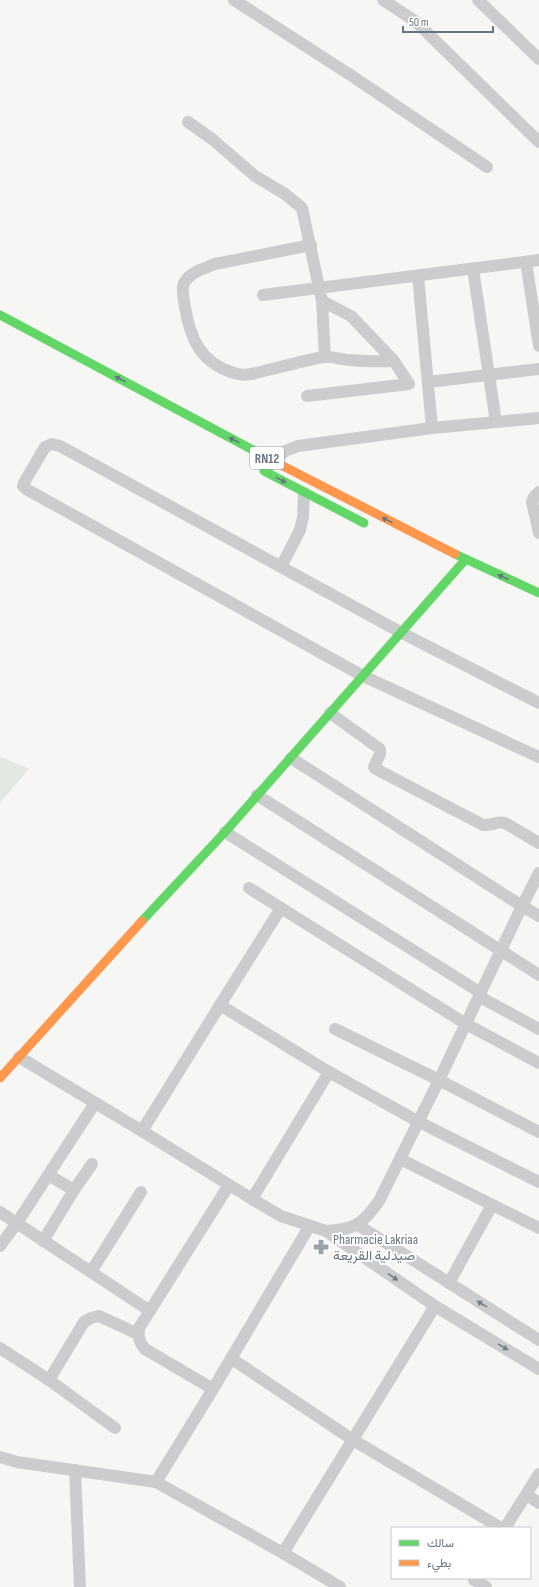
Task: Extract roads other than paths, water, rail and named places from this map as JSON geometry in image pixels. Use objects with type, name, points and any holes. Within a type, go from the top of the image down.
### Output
[{"type":"main road","name":"RN12","points":[[0,315],[274,462],[465,560],[539,593]]},
{"type":"main road","name":"RN12","points":[[260,469],[304,493],[374,527]]},
{"type":"main road","points":[[0,1078],[170,889],[225,832],[465,560]]},
{"type":"street","points":[[234,0],[356,78],[487,167]]},
{"type":"street","points":[[383,0],[415,21],[539,142]]},
{"type":"street","points":[[478,0],[539,59]]},
{"type":"street","points":[[188,122],[212,139],[255,176],[296,202],[302,208],[320,287],[325,357]]},
{"type":"street","points":[[311,244],[233,260],[201,269],[189,277],[185,282],[183,296],[188,325],[200,351],[220,368],[236,374],[253,374],[325,357],[364,361],[394,361]]},
{"type":"street","points":[[263,295],[539,260]]},
{"type":"street","points":[[526,262],[539,346]]},
{"type":"street","points":[[473,269],[496,422]]},
{"type":"street","points":[[418,276],[432,428]]},
{"type":"street","points":[[307,396],[409,384],[394,361],[351,316],[322,301]]},
{"type":"street","points":[[428,382],[539,369]]},
{"type":"street","points":[[260,469],[274,462],[285,451],[298,446],[432,428],[539,418]]},
{"type":"street","points":[[539,703],[402,633],[60,446],[52,444],[45,446],[25,481],[23,486],[26,489],[363,676],[539,757]]},
{"type":"street","points":[[539,492],[534,497],[532,502],[539,533]]},
{"type":"street","points":[[281,567],[300,530],[303,517],[304,493]]},
{"type":"street","points":[[330,713],[380,749],[380,754],[374,767],[376,769],[483,825],[487,826],[500,822],[505,823],[539,843]]},
{"type":"street","points":[[290,758],[539,916]]},
{"type":"street","points":[[257,795],[539,975]]},
{"type":"street","points":[[225,832],[480,995],[539,1029]]},
{"type":"street","points":[[19,1058],[281,1216],[309,1227],[326,1231],[342,1231],[358,1225],[370,1214],[379,1201],[440,1080],[539,873]]},
{"type":"street","points":[[249,888],[466,1024],[539,1063]]},
{"type":"street","points":[[142,1131],[281,908]]},
{"type":"street","points":[[220,1005],[329,1072],[419,1122],[539,1182]]},
{"type":"street","points":[[335,1029],[440,1080],[539,1132]]},
{"type":"street","points":[[252,1199],[329,1072]]},
{"type":"street","points":[[0,1246],[17,1223],[94,1102]]},
{"type":"street","points":[[400,1159],[539,1228]]},
{"type":"street","points":[[43,1241],[74,1190],[92,1164]]},
{"type":"street","points":[[48,1175],[74,1190]]},
{"type":"street","points":[[213,1389],[145,1349],[138,1339],[138,1334],[139,1328],[229,1186]]},
{"type":"street","points":[[91,1272],[141,1192]]},
{"type":"street","points":[[450,1283],[492,1204]]},
{"type":"street","points":[[0,1212],[150,1311]]},
{"type":"street","points":[[358,1225],[539,1340]]},
{"type":"street","points":[[156,1482],[232,1359],[309,1227]]},
{"type":"street","points":[[326,1231],[435,1306],[539,1369]]},
{"type":"street","points":[[283,1553],[435,1306]]},
{"type":"street","points":[[49,1380],[84,1322],[91,1318],[99,1316],[138,1334]]},
{"type":"street","points":[[0,1348],[49,1380],[115,1428]]},
{"type":"street","points":[[232,1359],[353,1440],[499,1527]]},
{"type":"street","points":[[0,1457],[17,1462],[156,1482],[283,1553],[340,1587]]},
{"type":"street","points":[[75,1470],[80,1587]]},
{"type":"street","points":[[506,1527],[539,1474]]},
{"type":"street","points":[[527,1495],[539,1503]]},
{"type":"street","points":[[473,1582],[486,1587]]},
{"type":"place","name":"Pharmacie Lakriaa صيدلية القريعة","points":[[321,1247]]}]
